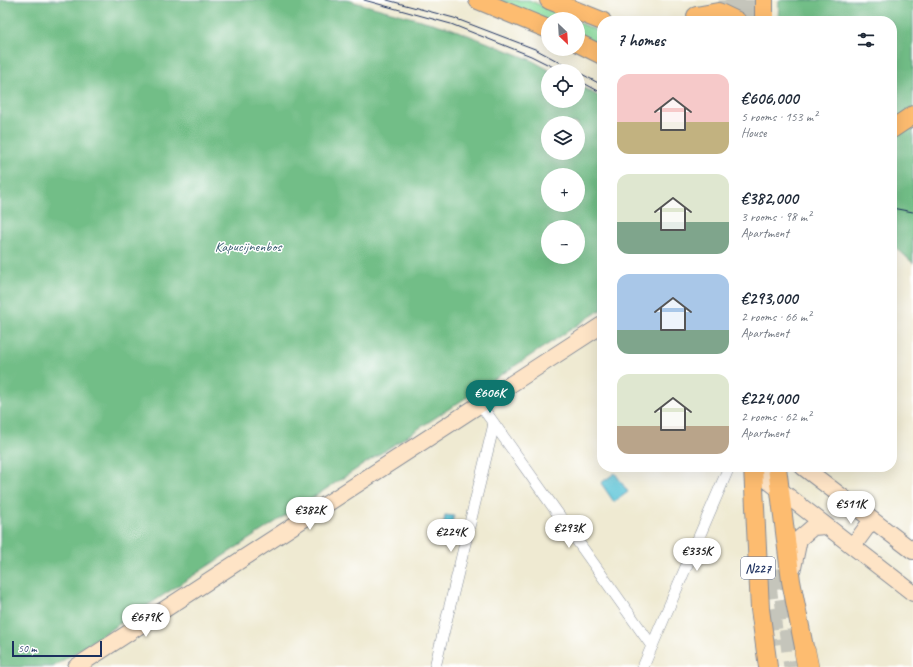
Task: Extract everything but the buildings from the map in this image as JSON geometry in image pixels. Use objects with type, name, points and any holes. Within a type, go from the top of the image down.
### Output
[{"type":"main road","points":[[478,0],[541,27]]},
{"type":"main road","points":[[549,0],[597,19]]},
{"type":"main road","points":[[764,0],[764,16]]},
{"type":"main road","points":[[699,16],[719,7],[731,16]]},
{"type":"main road","points":[[585,46],[597,52]]},
{"type":"main road","points":[[897,126],[913,115]]},
{"type":"main road","name":"N227","points":[[753,472],[760,609],[768,667]]},
{"type":"main road","name":"N227","points":[[777,472],[791,581],[805,662]]},
{"type":"street","points":[[76,667],[597,327]]},
{"type":"street","points":[[480,404],[652,646]]},
{"type":"street","points":[[435,667],[494,424]]},
{"type":"street","points":[[642,667],[727,472]]},
{"type":"street","points":[[758,472],[913,593]]},
{"type":"street","points":[[810,472],[913,551]]},
{"type":"street","points":[[853,546],[872,520]]},
{"type":"street","points":[[791,581],[798,539],[813,528],[826,526]]},
{"type":"green space","name":"Kapucijnenbos","points":[[0,0],[347,0],[450,28],[529,59],[541,66],[541,108],[585,108],[585,89],[597,95],[597,312],[53,667],[0,667]]},
{"type":"green space","points":[[499,0],[529,0],[556,12],[541,12],[541,18]]},
{"type":"green space","points":[[779,0],[913,0],[913,263],[897,249],[897,16],[778,16]]},
{"type":"green space","points":[[585,25],[597,31],[597,43],[585,37]]},
{"type":"water","points":[[615,473],[628,492],[614,502],[601,483]]},
{"type":"water","points":[[445,515],[454,516],[450,535],[442,534]]},
{"type":"tunnel","points":[[729,0],[730,16]]},
{"type":"tunnel","points":[[747,0],[747,16]]},
{"type":"tunnel","points":[[781,568],[794,667]]},
{"type":"tunnel","points":[[765,578],[774,645]]},
{"type":"tram line","points":[[364,0],[451,24],[531,56],[547,64]]},
{"type":"tram line","points":[[387,0],[454,18],[535,49],[563,64]]},
{"type":"tram line","points":[[585,76],[597,82]]},
{"type":"tram line","points":[[585,84],[597,90]]},
{"type":"tram line","points":[[897,209],[913,212]]}]
